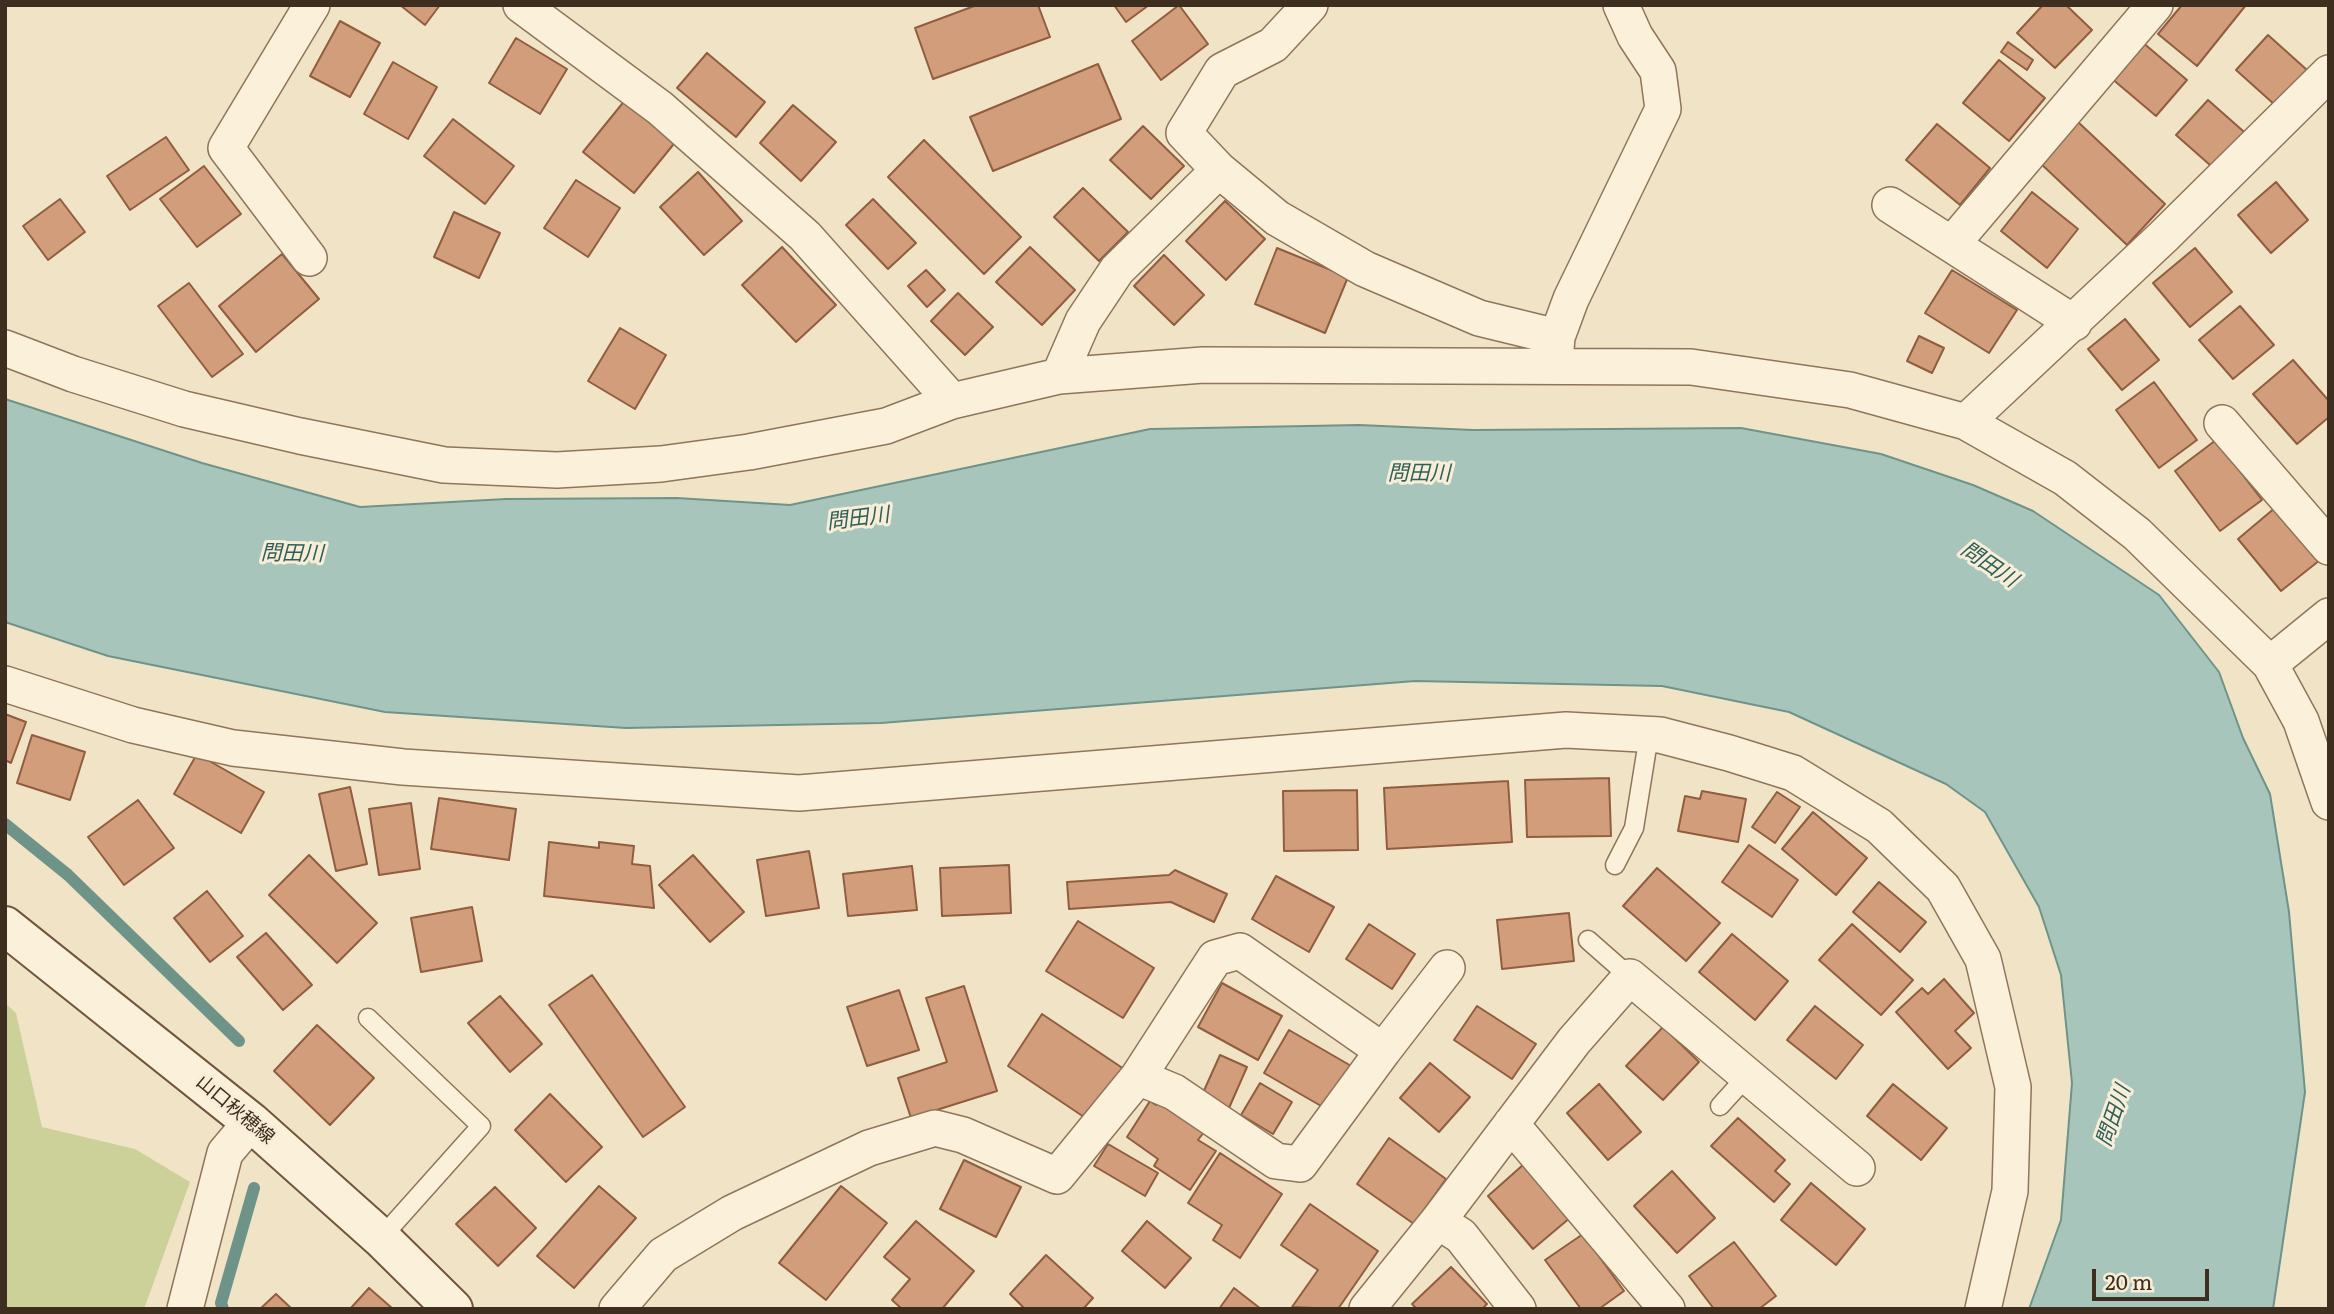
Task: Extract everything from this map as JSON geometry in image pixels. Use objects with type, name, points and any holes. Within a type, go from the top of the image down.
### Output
[{"type":"main road","name":"山口秋穂線","points":[[5,926],[251,1122],[381,1238],[453,1309]]},
{"type":"street","points":[[309,258],[226,148],[312,5]]},
{"type":"street","points":[[521,5],[660,108],[806,236],[953,401]]},
{"type":"street","points":[[1310,5],[1273,45],[1222,71],[1184,133],[1219,170],[1277,218],[1365,270],[1556,353]]},
{"type":"street","points":[[1556,353],[1571,299],[1663,109],[1658,71],[1635,36],[1621,5]]},
{"type":"street","points":[[1952,244],[2155,5]]},
{"type":"street","points":[[1966,422],[2074,323],[2329,74]]},
{"type":"street","points":[[1059,376],[1083,321],[1116,270],[1219,170]]},
{"type":"street","points":[[1890,205],[2074,323]]},
{"type":"street","points":[[5,348],[73,374],[184,409],[444,465],[557,470],[661,464],[886,426],[953,401],[1059,376],[1203,365],[1556,353],[1691,367],[1850,390],[1966,422],[2065,478],[2137,534],[2270,664],[2301,721],[2329,802]]},
{"type":"street","points":[[2222,423],[2329,547]]},
{"type":"street","points":[[2270,664],[2329,616]]},
{"type":"street","points":[[5,684],[133,724],[233,748],[403,767],[799,793],[1566,730],[1649,735],[1729,753],[1793,774],[1879,826],[1943,888],[1983,959],[2013,1087],[2010,1191],[1983,1309]]},
{"type":"street","points":[[617,1309],[663,1255],[732,1213],[869,1148],[935,1128],[1057,1176],[1138,1077],[1215,958],[1240,951],[1383,1051]]},
{"type":"street","points":[[1138,1077],[1174,1092],[1276,1161],[1300,1164],[1447,968]]},
{"type":"street","points":[[1367,1309],[1438,1221],[1574,1041],[1630,976],[1857,1168]]},
{"type":"street","points":[[185,1309],[225,1153],[251,1122]]},
{"type":"street","points":[[1511,1124],[1667,1309]]},
{"type":"street","points":[[1438,1221],[1461,1236],[1518,1309]]},
{"type":"lane","points":[[1615,865],[1634,828],[1649,735]]},
{"type":"lane","points":[[1588,940],[1630,976]]},
{"type":"lane","points":[[368,1018],[481,1126],[381,1238]]},
{"type":"lane","points":[[1720,1106],[1748,1075]]},
{"type":"green space","points":[[5,1003],[16,1013],[42,1127],[135,1149],[190,1182],[144,1309],[5,1309]]},
{"type":"water","name":"問田川","points":[[5,399],[202,463],[360,507],[506,499],[677,498],[790,505],[1150,429],[1359,425],[1473,430],[1741,428],[1881,454],[1973,485],[2033,511],[2159,595],[2219,672],[2243,738],[2270,794],[2289,912],[2305,1092],[2273,1309],[2029,1309],[2061,1220],[2072,1083],[2061,975],[2039,907],[1985,812],[1946,784],[1789,712],[1662,686],[1415,681],[881,723],[626,728],[385,712],[108,656],[5,622]]},
{"type":"building","points":[[400,5],[440,5],[425,25]]},
{"type":"building","points":[[977,5],[1038,5],[1050,37],[933,79],[915,28]]},
{"type":"building","points":[[1114,5],[1149,5],[1126,22]]},
{"type":"building","points":[[1179,5],[1208,44],[1161,80],[1132,41]]},
{"type":"building","points":[[2043,5],[2066,5],[2092,30],[2055,68],[2017,33]]},
{"type":"building","points":[[2182,5],[2246,5],[2197,66],[2158,34]]},
{"type":"building","points":[[340,21],[380,43],[350,97],[310,76]]},
{"type":"building","points":[[2268,35],[2307,70],[2275,105],[2236,70]]},
{"type":"building","points":[[2135,36],[2187,80],[2156,116],[2104,72]]},
{"type":"building","points":[[516,38],[567,69],[540,114],[489,83]]},
{"type":"building","points":[[2008,42],[2033,60],[2027,70],[2001,52]]},
{"type":"building","points":[[707,53],[765,102],[736,137],[677,88]]},
{"type":"building","points":[[1999,60],[2045,98],[2009,141],[1963,103]]},
{"type":"building","points":[[393,62],[437,87],[408,139],[364,114]]},
{"type":"building","points":[[1098,64],[1121,119],[993,171],[970,117]]},
{"type":"building","points":[[626,99],[677,140],[634,193],[583,152]]},
{"type":"building","points":[[2208,100],[2251,138],[2219,173],[2176,135]]},
{"type":"building","points":[[793,105],[836,142],[801,181],[760,143]]},
{"type":"building","points":[[453,119],[514,166],[485,204],[424,156]]},
{"type":"building","points":[[2077,121],[2165,204],[2127,245],[2039,162]]},
{"type":"building","points":[[1937,124],[1990,168],[1960,205],[1906,160]]},
{"type":"building","points":[[1143,126],[1184,166],[1151,199],[1110,160]]},
{"type":"building","points":[[166,137],[189,170],[130,210],[107,176]]},
{"type":"building","points":[[924,140],[1021,237],[984,274],[888,177]]},
{"type":"building","points":[[204,166],[241,214],[197,247],[160,199]]},
{"type":"building","points":[[698,172],[742,221],[704,255],[660,207]]},
{"type":"building","points":[[576,180],[620,208],[588,257],[544,228]]},
{"type":"building","points":[[2276,182],[2308,220],[2271,253],[2238,215]]},
{"type":"building","points":[[1083,188],[1128,232],[1099,261],[1054,217]]},
{"type":"building","points":[[2032,192],[2078,229],[2047,268],[2001,231]]},
{"type":"building","points":[[60,199],[85,232],[48,260],[23,226]]},
{"type":"building","points":[[873,199],[916,243],[888,269],[846,225]]},
{"type":"building","points":[[1225,201],[1265,239],[1226,280],[1186,241]]},
{"type":"building","points":[[454,212],[500,233],[479,278],[434,257]]},
{"type":"building","points":[[782,247],[836,305],[796,342],[742,285]]},
{"type":"building","points":[[1030,247],[1075,290],[1042,325],[996,282]]},
{"type":"building","points":[[1277,248],[1348,277],[1325,333],[1255,304]]},
{"type":"building","points":[[2195,248],[2232,292],[2190,327],[2153,283]]},
{"type":"building","points":[[282,254],[319,299],[256,352],[219,306]]},
{"type":"building","points":[[1164,255],[1204,295],[1174,325],[1134,286]]},
{"type":"building","points":[[926,270],[945,290],[927,307],[908,286]]},
{"type":"building","points":[[1952,270],[2017,310],[1989,353],[1925,313]]},
{"type":"building","points":[[189,283],[243,354],[212,377],[158,306]]},
{"type":"building","points":[[958,293],[993,327],[965,355],[931,321]]},
{"type":"building","points":[[2240,306],[2274,345],[2233,379],[2199,340]]},
{"type":"building","points":[[2125,319],[2159,360],[2122,390],[2088,349]]},
{"type":"building","points":[[620,328],[666,355],[635,409],[588,381]]},
{"type":"building","points":[[1919,336],[1944,348],[1932,373],[1907,361]]},
{"type":"building","points":[[2293,360],[2329,401],[2329,417],[2297,444],[2253,394]]},
{"type":"building","points":[[2154,382],[2197,440],[2159,468],[2116,410]]},
{"type":"building","points":[[2216,440],[2262,500],[2220,531],[2175,471]]},
{"type":"building","points":[[2276,507],[2320,560],[2281,591],[2238,539]]},
{"type":"building","points":[[5,714],[26,722],[11,763],[5,760]]},
{"type":"building","points":[[32,735],[85,752],[70,800],[17,783]]},
{"type":"building","points":[[197,754],[264,792],[241,833],[174,794]]},
{"type":"building","points":[[1609,778],[1611,836],[1527,837],[1525,780]]},
{"type":"building","points":[[1508,781],[1512,842],[1387,849],[1384,788]]},
{"type":"building","points":[[350,787],[367,864],[336,871],[319,794]]},
{"type":"building","points":[[1357,790],[1358,850],[1284,851],[1283,791]]},
{"type":"building","points":[[1702,791],[1746,799],[1738,842],[1678,831],[1685,796],[1700,799]]},
{"type":"building","points":[[1777,792],[1800,807],[1775,843],[1752,827]]},
{"type":"building","points":[[439,798],[516,809],[509,860],[431,849]]},
{"type":"building","points":[[138,800],[174,848],[124,885],[88,837]]},
{"type":"building","points":[[411,803],[420,869],[379,875],[369,809]]},
{"type":"building","points":[[1813,812],[1867,858],[1836,895],[1782,849]]},
{"type":"building","points":[[549,842],[599,848],[599,842],[634,846],[632,864],[650,866],[654,908],[544,896]]},
{"type":"building","points":[[1749,845],[1798,880],[1772,917],[1722,882]]},
{"type":"building","points":[[809,851],[819,908],[766,916],[757,860]]},
{"type":"building","points":[[309,855],[377,923],[337,963],[269,895]]},
{"type":"building","points":[[693,855],[744,912],[710,942],[659,885]]},
{"type":"building","points":[[1009,865],[1011,913],[942,916],[940,868]]},
{"type":"building","points":[[912,866],[917,910],[848,916],[843,874]]},
{"type":"building","points":[[1657,868],[1720,923],[1686,961],[1623,906]]},
{"type":"building","points":[[1175,870],[1227,894],[1214,922],[1171,902],[1069,909],[1067,882],[1169,875]]},
{"type":"building","points":[[1276,876],[1334,907],[1309,952],[1252,919]]},
{"type":"building","points":[[1879,882],[1926,922],[1900,952],[1853,912]]},
{"type":"building","points":[[207,891],[243,936],[210,962],[174,918]]},
{"type":"building","points":[[472,907],[482,961],[421,972],[411,918]]},
{"type":"building","points":[[1569,913],[1574,961],[1502,969],[1497,920]]},
{"type":"building","points":[[1078,921],[1154,968],[1123,1018],[1046,971]]},
{"type":"building","points":[[1369,924],[1415,954],[1392,989],[1346,959]]},
{"type":"building","points":[[1852,924],[1913,980],[1881,1015],[1819,960]]},
{"type":"building","points":[[266,933],[312,985],[283,1010],[237,957]]},
{"type":"building","points":[[1732,934],[1788,981],[1755,1020],[1699,972]]},
{"type":"building","points":[[592,975],[685,1107],[643,1137],[549,1005]]},
{"type":"building","points":[[1944,979],[1974,1013],[1955,1031],[1971,1048],[1948,1069],[1896,1012],[1922,988],[1928,994]]},
{"type":"building","points":[[1222,983],[1282,1016],[1258,1060],[1198,1027]]},
{"type":"building","points":[[964,986],[997,1091],[911,1118],[898,1078],[947,1062],[926,998]]},
{"type":"building","points":[[899,990],[919,1050],[867,1066],[847,1007]]},
{"type":"building","points":[[500,996],[542,1044],[510,1072],[468,1023]]},
{"type":"building","points":[[1477,1006],[1536,1044],[1512,1079],[1454,1040]]},
{"type":"building","points":[[1815,1006],[1863,1045],[1836,1079],[1787,1040]]},
{"type":"building","points":[[1042,1014],[1124,1069],[1090,1121],[1008,1066]]},
{"type":"building","points":[[317,1025],[374,1078],[330,1125],[274,1071]]},
{"type":"building","points":[[1663,1027],[1699,1062],[1663,1100],[1626,1066]]},
{"type":"building","points":[[1289,1030],[1353,1067],[1328,1110],[1264,1073]]},
{"type":"building","points":[[1220,1055],[1247,1067],[1229,1108],[1202,1095]]},
{"type":"building","points":[[1430,1063],[1470,1097],[1439,1132],[1400,1098]]},
{"type":"building","points":[[1260,1083],[1292,1102],[1273,1134],[1241,1115]]},
{"type":"building","points":[[1599,1084],[1641,1132],[1608,1160],[1567,1113]]},
{"type":"building","points":[[1893,1084],[1947,1128],[1921,1160],[1867,1116]]},
{"type":"building","points":[[550,1094],[602,1147],[566,1182],[515,1130]]},
{"type":"building","points":[[1161,1098],[1207,1128],[1198,1140],[1216,1151],[1190,1190],[1154,1166],[1158,1159],[1127,1137],[1150,1101],[1156,1105]]},
{"type":"building","points":[[1738,1118],[1785,1160],[1775,1171],[1790,1184],[1774,1202],[1711,1146]]},
{"type":"building","points":[[1389,1138],[1446,1179],[1414,1224],[1357,1184]]},
{"type":"building","points":[[1108,1144],[1158,1173],[1145,1196],[1094,1166]]},
{"type":"building","points":[[1220,1153],[1282,1194],[1240,1258],[1213,1240],[1222,1225],[1188,1203]]},
{"type":"building","points":[[964,1160],[1021,1187],[996,1237],[940,1209]]},
{"type":"building","points":[[1524,1164],[1571,1217],[1533,1249],[1488,1196]]},
{"type":"building","points":[[1672,1171],[1715,1218],[1677,1253],[1634,1206]]},
{"type":"building","points":[[1811,1183],[1865,1229],[1836,1265],[1781,1220]]},
{"type":"building","points":[[599,1186],[636,1218],[574,1288],[537,1256]]},
{"type":"building","points":[[841,1186],[887,1223],[826,1300],[779,1263]]},
{"type":"building","points":[[495,1187],[536,1228],[498,1266],[456,1224]]},
{"type":"building","points":[[1310,1204],[1378,1251],[1338,1309],[1292,1307],[1318,1270],[1281,1245]]},
{"type":"building","points":[[916,1221],[974,1271],[942,1309],[902,1309],[892,1300],[910,1279],[884,1257]]},
{"type":"building","points":[[1147,1221],[1191,1258],[1165,1288],[1122,1251]]},
{"type":"building","points":[[1583,1234],[1624,1291],[1599,1309],[1581,1309],[1545,1260]]},
{"type":"building","points":[[1734,1242],[1776,1296],[1759,1309],[1714,1309],[1689,1276]]},
{"type":"building","points":[[1046,1255],[1093,1298],[1083,1309],[1025,1309],[1010,1294]]},
{"type":"building","points":[[1451,1267],[1487,1304],[1482,1309],[1417,1309],[1412,1304]]},
{"type":"building","points":[[369,1288],[393,1309],[350,1309]]},
{"type":"building","points":[[1234,1288],[1261,1309],[1219,1309]]},
{"type":"building","points":[[276,1294],[292,1309],[260,1309]]},
{"type":"waterway","points":[[5,824],[68,875],[239,1041]]},
{"type":"waterway","points":[[223,1309],[221,1303],[254,1188]]}]
